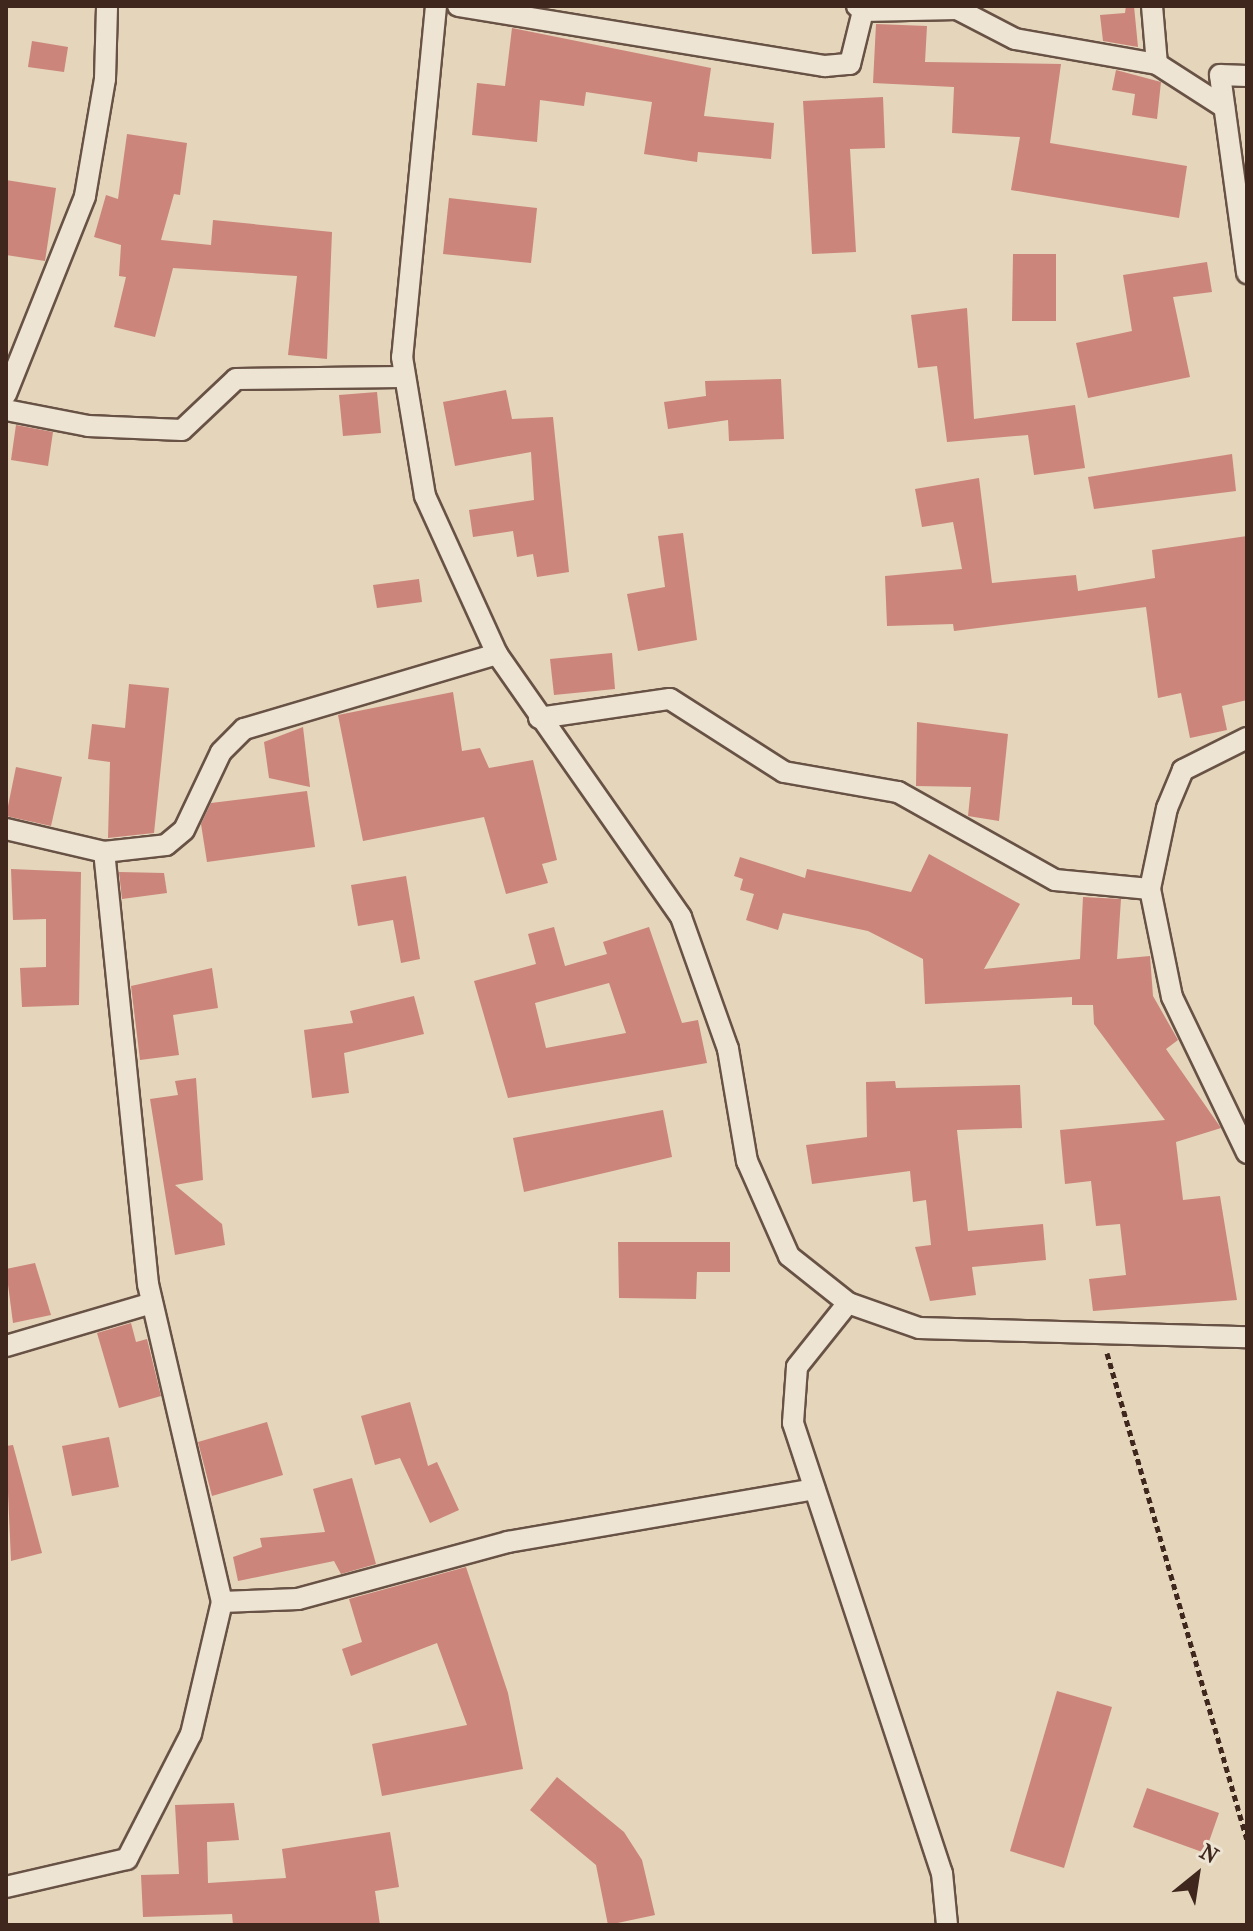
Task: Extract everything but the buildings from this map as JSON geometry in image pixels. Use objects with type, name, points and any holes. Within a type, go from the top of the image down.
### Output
[{"type":"street","points":[[6,394],[85,196],[105,79],[107,6]]},
{"type":"street","points":[[436,6],[402,377],[425,496],[497,654],[681,917],[728,1049],[757,1192],[789,1256],[848,1303],[919,1328],[1102,1337],[1247,1337]]},
{"type":"street","points":[[458,6],[825,66],[850,64],[860,8],[957,9],[1015,39],[1157,64],[1224,107]]},
{"type":"street","points":[[1152,6],[1157,64]]},
{"type":"street","points":[[1247,76],[1220,75],[1247,273]]},
{"type":"street","points":[[6,410],[88,426],[182,430],[236,379],[402,377]]},
{"type":"street","points":[[6,829],[104,852],[140,852],[184,830],[221,752],[259,720],[497,654]]},
{"type":"street","points":[[539,718],[670,699],[784,772],[898,792],[1055,880],[1150,889]]},
{"type":"street","points":[[1247,738],[1183,770],[1167,808],[1150,889],[1172,997],[1247,1153]]},
{"type":"street","points":[[6,1887],[127,1859],[191,1734],[222,1602],[152,1303],[104,852]]},
{"type":"street","points":[[6,1346],[152,1303]]},
{"type":"street","points":[[848,1303],[797,1367],[790,1397],[814,1489],[942,1873],[947,1925]]},
{"type":"street","points":[[222,1602],[298,1599],[508,1542],[814,1489]]},
{"type":"path","points":[[1102,1337],[1247,1840]]}]
